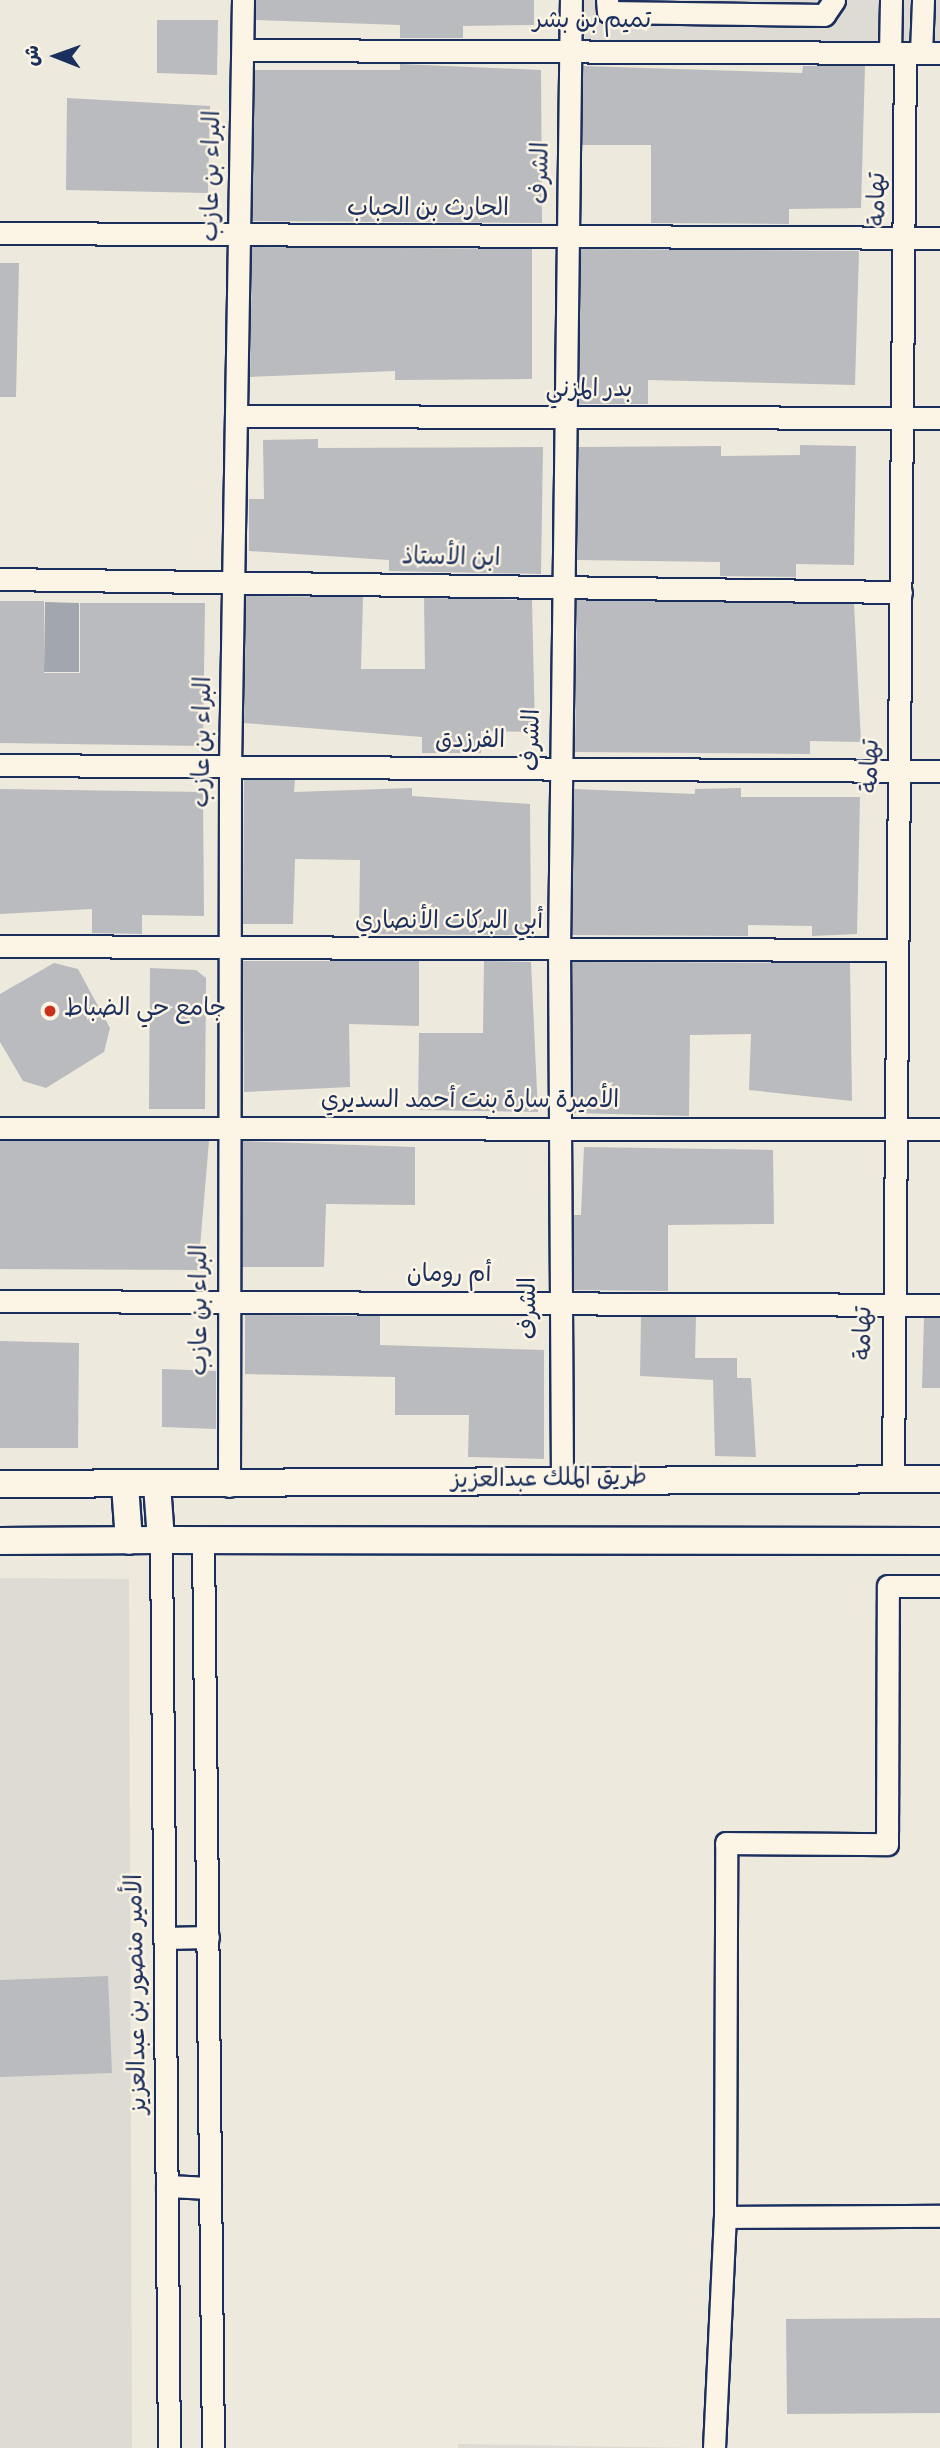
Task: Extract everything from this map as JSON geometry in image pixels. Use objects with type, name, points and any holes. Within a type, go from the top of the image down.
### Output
[{"type":"main road","name":"طريق الملك عبدالعزيز","points":[[0,1484],[229,1486],[940,1479]]},
{"type":"main road","points":[[125,1485],[129,1541]]},
{"type":"main road","points":[[157,1485],[162,1540]]},
{"type":"main road","points":[[0,1541],[940,1541]]},
{"type":"street","name":"البراء بن عازب","points":[[229,1486],[230,767],[236,583],[243,0]]},
{"type":"street","name":"الشرف","points":[[562,1481],[557,1303],[560,770],[571,0]]},
{"type":"street","points":[[607,0],[608,12],[824,15],[834,0]]},
{"type":"street","points":[[891,0],[914,53]]},
{"type":"street","points":[[914,53],[923,0]]},
{"type":"street","name":"تميم بن بشر","points":[[243,50],[570,48],[914,53]]},
{"type":"street","name":"تهامة","points":[[893,1479],[892,1305],[901,592],[907,238],[914,53]]},
{"type":"street","name":"الحارث بن الحباب","points":[[0,233],[940,238]]},
{"type":"street","name":"بدر المزني","points":[[238,416],[940,418]]},
{"type":"street","name":"ابن الأستاذ","points":[[0,579],[901,592]]},
{"type":"street","name":"الفرزدق","points":[[0,765],[940,771]]},
{"type":"street","name":"أبي البركات الأنصاري","points":[[0,946],[229,950],[897,950]]},
{"type":"street","name":"الأميرة سارة بنت أحمد السديري","points":[[0,1128],[940,1129]]},
{"type":"street","name":"أم رومان","points":[[0,1301],[940,1305]]},
{"type":"street","name":"الأمير منصور بن عبدالعزيز","points":[[162,1540],[169,2448]]},
{"type":"street","points":[[203,1540],[213,2448]]},
{"type":"street","points":[[714,2448],[725,2217],[726,1843],[887,1844],[888,1586],[940,1586]]},
{"type":"street","points":[[165,1938],[208,1937]]},
{"type":"street","points":[[167,2186],[210,2188]]},
{"type":"street","points":[[725,2217],[940,2216]]},
{"type":"shaded area","points":[[578,0],[940,0],[940,45],[587,41],[577,24]]},
{"type":"shaded area","points":[[45,602],[79,603],[79,672],[44,672]]},
{"type":"shaded area","points":[[0,1578],[129,1579],[132,2448],[0,2448]]},
{"type":"shaded area","points":[[458,2444],[695,2448],[458,2448]]},
{"type":"building","points":[[256,0],[534,0],[534,25],[463,26],[463,38],[400,38],[400,25],[256,20]]},
{"type":"building","points":[[157,20],[218,20],[217,75],[157,73]]},
{"type":"building","points":[[400,64],[541,70],[542,223],[252,221],[255,70],[400,70]]},
{"type":"building","points":[[583,66],[802,73],[803,66],[865,66],[861,208],[789,209],[789,224],[651,223],[651,145],[582,145]]},
{"type":"building","points":[[67,98],[210,106],[208,193],[66,190]]},
{"type":"building","points":[[252,247],[532,249],[532,379],[395,380],[395,371],[250,377]]},
{"type":"building","points":[[581,249],[859,251],[855,385],[648,380],[648,404],[579,404]]},
{"type":"building","points":[[0,263],[19,263],[16,397],[0,397]]},
{"type":"building","points":[[318,439],[318,448],[543,447],[541,574],[389,571],[389,560],[249,551],[249,499],[264,499],[263,440]]},
{"type":"building","points":[[800,445],[856,446],[854,565],[796,564],[796,577],[720,576],[720,562],[577,560],[578,447],[721,446],[721,456],[800,455]]},
{"type":"building","points":[[246,596],[363,597],[361,669],[425,669],[424,598],[532,600],[535,732],[481,731],[481,753],[422,753],[422,737],[244,723]]},
{"type":"building","points":[[577,600],[854,604],[861,742],[810,741],[810,754],[575,752]]},
{"type":"building","points":[[0,601],[44,601],[44,673],[80,673],[80,603],[205,603],[203,746],[0,743]]},
{"type":"building","points":[[244,780],[295,780],[294,792],[412,788],[412,796],[530,804],[531,935],[359,934],[360,860],[295,859],[293,924],[243,924]]},
{"type":"building","points":[[741,788],[741,797],[860,797],[857,934],[812,936],[812,926],[748,925],[748,936],[572,935],[574,789],[695,794],[695,789]]},
{"type":"building","points":[[0,789],[203,792],[204,916],[142,915],[142,934],[92,933],[92,909],[0,914]]},
{"type":"building","points":[[243,961],[419,961],[419,1026],[349,1024],[350,1087],[244,1092]]},
{"type":"building","points":[[484,961],[531,962],[538,1112],[418,1110],[419,1033],[483,1033]]},
{"type":"building","points":[[572,962],[850,963],[852,1101],[749,1090],[751,1034],[690,1035],[689,1116],[573,1113]]},
{"type":"building","name":"جامع حي الضباط","points":[[54,963],[78,969],[110,1028],[104,1052],[46,1088],[23,1081],[0,1042],[0,994]]},
{"type":"building","points":[[150,968],[196,970],[206,978],[205,1109],[149,1109]]},
{"type":"building","points":[[0,1141],[209,1141],[198,1270],[0,1269]]},
{"type":"building","points":[[243,1141],[415,1147],[415,1205],[326,1204],[324,1267],[242,1267]]},
{"type":"building","points":[[584,1147],[773,1150],[774,1224],[668,1225],[668,1291],[574,1290],[574,1215],[581,1215]]},
{"type":"building","points":[[245,1315],[380,1316],[380,1345],[544,1350],[544,1459],[468,1457],[469,1415],[395,1415],[395,1377],[245,1374]]},
{"type":"building","points":[[641,1317],[696,1317],[695,1358],[737,1358],[737,1378],[751,1378],[756,1457],[715,1456],[713,1380],[640,1376]]},
{"type":"building","points":[[924,1318],[940,1318],[940,1388],[922,1388]]},
{"type":"building","points":[[0,1341],[79,1343],[78,1448],[0,1448]]},
{"type":"building","points":[[162,1369],[216,1371],[216,1429],[162,1427]]},
{"type":"building","points":[[108,1976],[112,2073],[0,2077],[0,1980]]},
{"type":"building","points":[[940,2318],[940,2413],[787,2414],[786,2319]]},
{"type":"place","name":"جامع حي الضباط","points":[[50,1011]]}]
